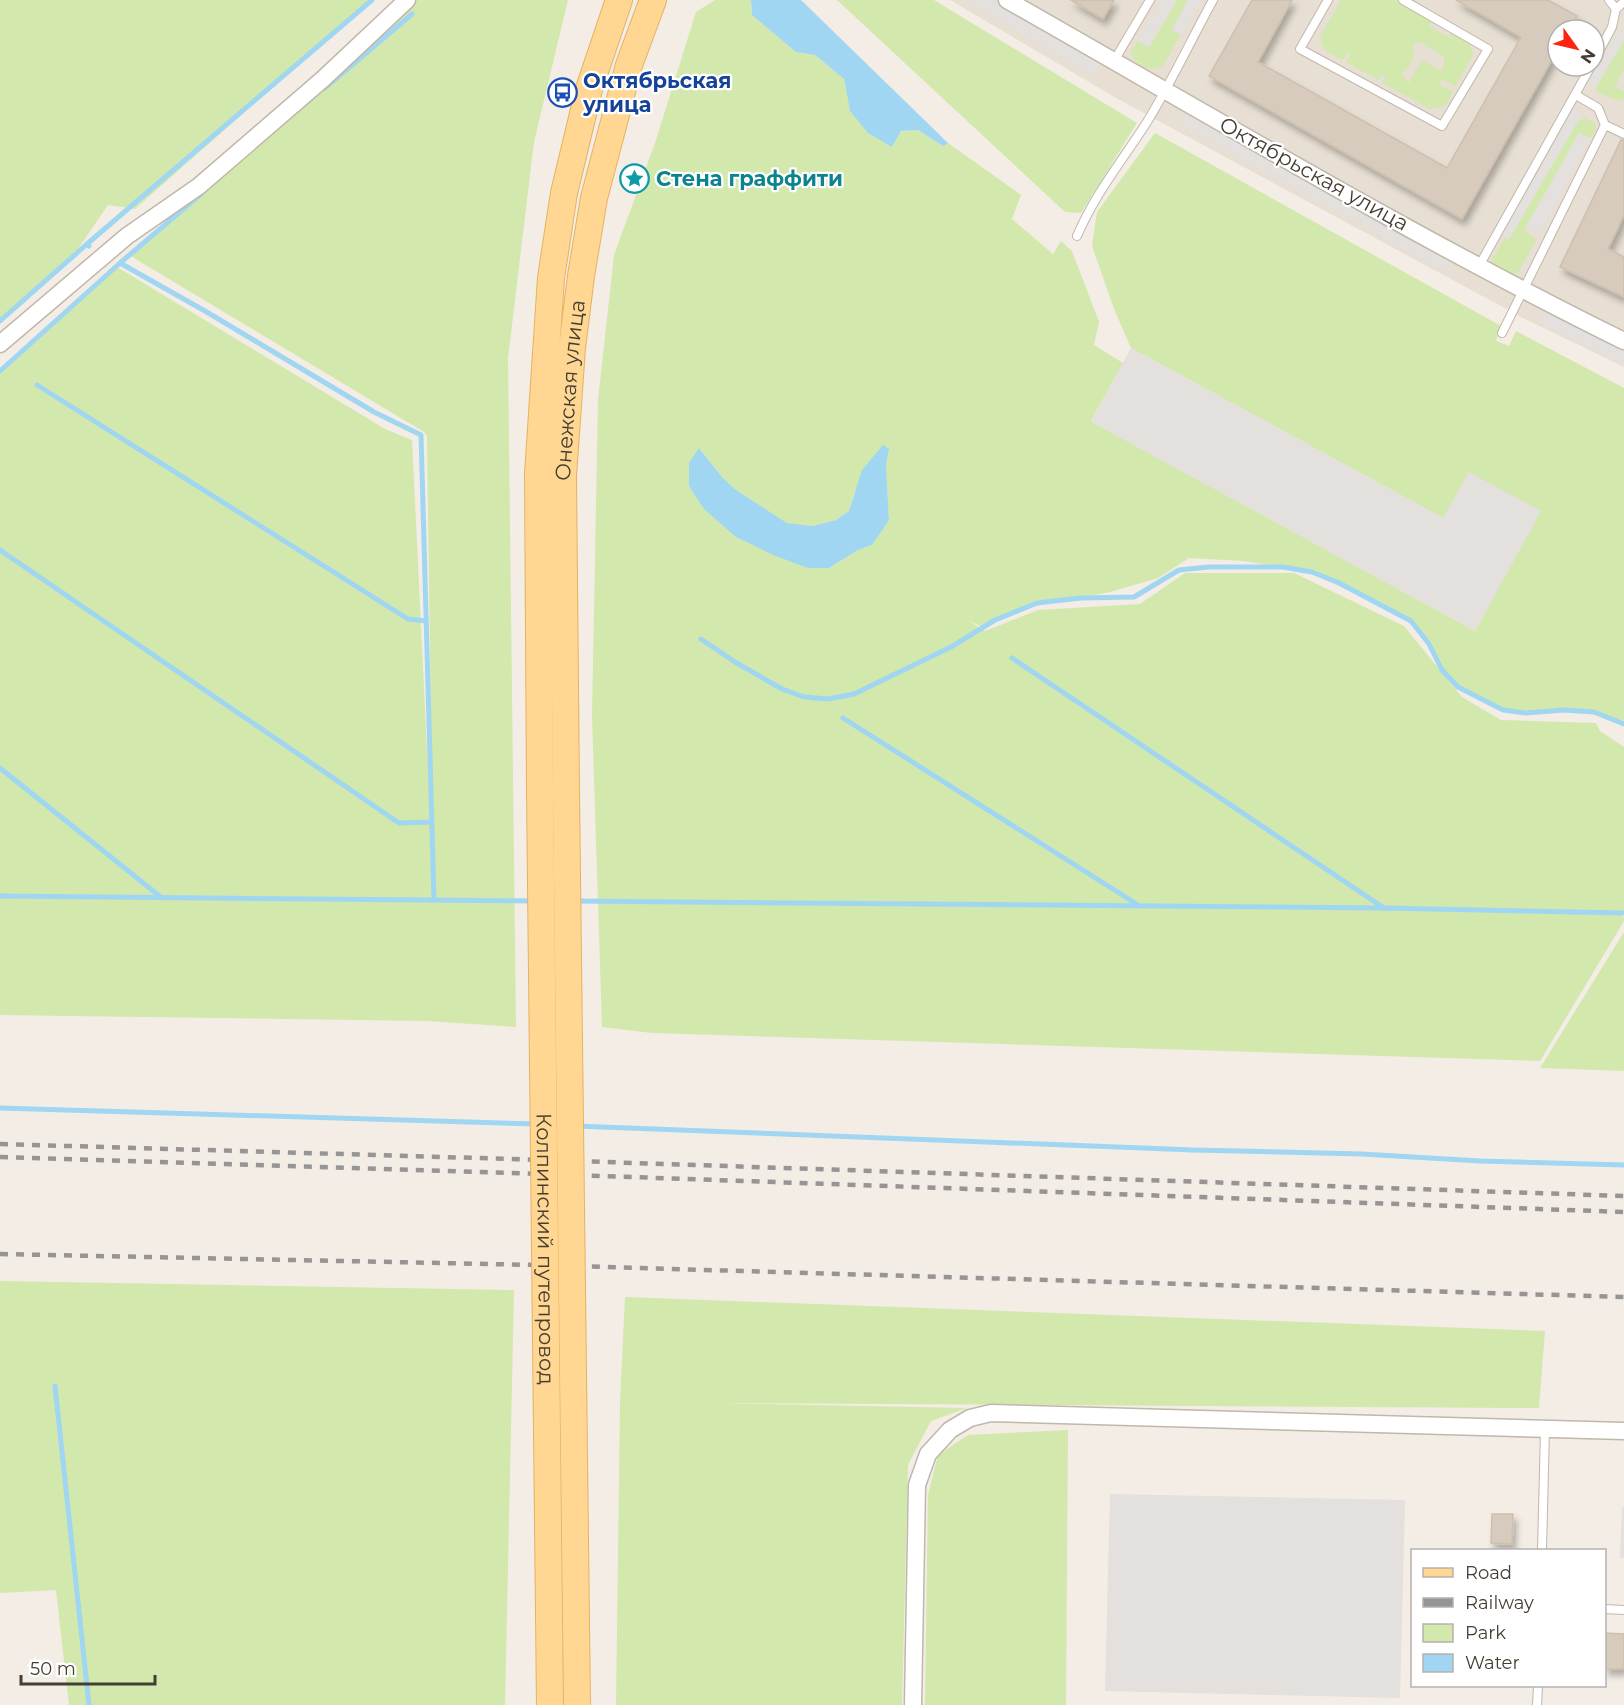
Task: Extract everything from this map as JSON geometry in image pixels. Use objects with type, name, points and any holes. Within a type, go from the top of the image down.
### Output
[{"type":"main road","name":"Онежская улица","points":[[540,791],[538,474],[551,278],[564,193],[589,89],[619,0]]},
{"type":"main road","name":"Онежская улица","points":[[566,792],[563,476],[572,348],[594,198],[629,65],[653,0]]},
{"type":"main road","name":"Колпинский путепровод","points":[[540,791],[550,1705]]},
{"type":"main road","name":"Колпинский путепровод","points":[[566,792],[577,1705]]},
{"type":"street","points":[[0,344],[127,236],[199,186],[323,79],[407,0]]},
{"type":"street","name":"Октябрьская улица","points":[[1007,0],[1164,91],[1522,291],[1624,341]]},
{"type":"street","points":[[913,1705],[917,1485],[928,1454],[950,1430],[970,1418],[991,1413],[1624,1431]]},
{"type":"lane","points":[[1114,61],[1150,0]]},
{"type":"lane","points":[[1077,236],[1085,217],[1111,173],[1147,122],[1213,0]]},
{"type":"lane","points":[[1328,0],[1300,49],[1442,126],[1488,49],[1403,0]]},
{"type":"lane","points":[[1609,0],[1616,9]]},
{"type":"lane","points":[[1606,38],[1612,27],[1616,9],[1624,2]]},
{"type":"lane","points":[[1479,266],[1585,78]]},
{"type":"lane","points":[[1576,95],[1598,108],[1605,125],[1624,134]]},
{"type":"lane","points":[[1502,333],[1605,125]]},
{"type":"lane","points":[[1542,1549],[1545,1429]]},
{"type":"lane","points":[[1606,1609],[1624,1610]]},
{"type":"lane","points":[[1537,1705],[1538,1687]]},
{"type":"shaded area","points":[[950,0],[1624,0],[1624,367],[1523,318],[1118,99]]},
{"type":"shaded area","points":[[966,0],[992,0],[1100,64],[1093,75]]},
{"type":"shaded area","points":[[1162,0],[1177,0],[1149,47],[1138,41]]},
{"type":"shaded area","points":[[1188,0],[1201,0],[1181,35],[1172,30]]},
{"type":"shaded area","points":[[1619,29],[1624,34],[1624,40],[1606,71],[1606,51]]},
{"type":"shaded area","points":[[1590,78],[1602,78],[1594,91],[1588,82]]},
{"type":"shaded area","points":[[1572,110],[1581,115],[1508,241],[1501,232]]},
{"type":"shaded area","points":[[1186,113],[1450,261],[1445,271],[1180,123]]},
{"type":"shaded area","points":[[1580,133],[1590,138],[1541,232],[1527,225]]},
{"type":"shaded area","points":[[1544,311],[1624,350],[1624,364],[1539,322]]},
{"type":"shaded area","points":[[1131,348],[1443,518],[1469,472],[1541,511],[1475,631],[1091,422]]},
{"type":"shaded area","points":[[1110,1494],[1405,1500],[1400,1698],[1105,1691]]},
{"type":"shaded area","points":[[1622,1507],[1624,1507],[1624,1558],[1620,1558]]},
{"type":"green space","points":[[0,0],[371,0],[135,209],[108,205],[78,249],[0,319]]},
{"type":"green space","points":[[415,0],[568,0],[534,142],[508,358],[516,1027],[426,1021],[0,1015],[0,372],[117,267],[385,429],[412,440],[433,873],[427,436],[424,432],[129,255],[330,79]]},
{"type":"green space","points":[[715,0],[751,0],[752,15],[796,52],[815,55],[844,79],[850,111],[892,147],[901,131],[918,130],[943,146],[948,143],[1021,195],[1012,219],[1053,254],[1061,241],[1072,251],[1099,322],[1094,345],[1123,363],[1091,421],[1475,631],[1540,511],[1443,518],[1131,348],[1114,309],[1092,246],[1097,212],[1155,133],[1501,326],[1496,341],[1509,346],[1516,331],[1624,388],[1624,721],[1594,712],[1564,710],[1526,713],[1503,710],[1458,687],[1442,670],[1429,644],[1411,621],[1339,583],[1312,572],[1243,561],[1189,558],[1158,578],[1110,592],[1030,607],[983,627],[969,621],[985,631],[1038,610],[1140,604],[1185,573],[1294,573],[1404,626],[1462,697],[1501,720],[1596,723],[1600,731],[1624,747],[1624,912],[1617,913],[1624,917],[1624,921],[1540,1061],[652,1033],[602,1027],[592,716],[598,400],[614,255],[655,143],[696,12]],"holes":[[[699,448],[722,477],[736,490],[787,523],[813,526],[836,520],[849,511],[855,491],[889,450],[886,465],[889,520],[872,545],[858,550],[829,568],[808,568],[736,537],[689,486]]]},
{"type":"green space","points":[[837,0],[934,0],[1137,123],[1081,213],[1065,212]]},
{"type":"green space","points":[[1177,0],[1188,0],[1172,30],[1181,35],[1162,67],[1148,68],[1136,61],[1130,53],[1138,41],[1149,47]]},
{"type":"green space","points":[[1341,0],[1394,0],[1432,21],[1429,26],[1454,40],[1449,34],[1451,31],[1469,42],[1473,55],[1455,87],[1442,79],[1439,84],[1453,92],[1445,106],[1430,109],[1382,83],[1386,76],[1381,75],[1378,80],[1346,62],[1351,54],[1347,53],[1343,60],[1330,54],[1322,45],[1321,35]],"holes":[[[1419,42],[1445,57],[1442,71],[1424,61],[1419,64],[1408,84],[1402,73],[1409,67],[1412,60],[1413,44]]]},
{"type":"green space","points":[[1624,40],[1624,69],[1615,87],[1624,91],[1624,98],[1619,101],[1594,91],[1602,78],[1606,78],[1606,71]]},
{"type":"green space","points":[[1585,118],[1595,123],[1596,129],[1590,138],[1579,133],[1527,225],[1525,231],[1536,241],[1517,274],[1509,275],[1492,264],[1492,259],[1505,237],[1508,241],[1578,121]]},
{"type":"green space","points":[[1624,932],[1624,1071],[1540,1068]]},
{"type":"green space","points":[[0,1281],[514,1290],[505,1705],[69,1705],[56,1590],[0,1593]]},
{"type":"green space","points":[[625,1297],[1545,1331],[1539,1408],[709,1403],[967,1408],[931,1421],[908,1465],[902,1705],[616,1705],[620,1402]]},
{"type":"green space","points":[[1068,1430],[1066,1705],[925,1705],[928,1495],[938,1455],[968,1435]]},
{"type":"water","points":[[751,0],[801,0],[948,143],[943,146],[918,130],[901,131],[892,147],[868,133],[850,111],[844,79],[815,55],[796,52],[752,15]]},
{"type":"water","points":[[883,445],[889,449],[886,465],[889,520],[872,545],[858,550],[829,568],[808,568],[773,555],[736,537],[704,509],[689,486],[689,463],[699,448],[722,477],[736,490],[787,523],[813,526],[836,520],[849,511],[862,470]]},
{"type":"building","points":[[1071,0],[1114,0],[1103,19]]},
{"type":"building","points":[[1252,0],[1292,0],[1258,62],[1447,168],[1521,37],[1456,0],[1548,0],[1577,16],[1576,18],[1546,18],[1546,70],[1462,219],[1209,76]]},
{"type":"building","points":[[1621,140],[1624,140],[1624,215],[1608,249],[1624,257],[1624,297],[1560,267]]},
{"type":"building","points":[[1492,1514],[1513,1514],[1512,1544],[1491,1543]]},
{"type":"building","points":[[1606,1633],[1624,1634],[1624,1669],[1606,1669]]},
{"type":"waterway","points":[[87,244],[372,0]]},
{"type":"waterway","points":[[325,88],[412,14]]},
{"type":"waterway","points":[[0,371],[201,194]]},
{"type":"waterway","points":[[0,321],[87,244],[89,246]]},
{"type":"waterway","points":[[120,263],[374,412],[421,435],[434,900]]},
{"type":"waterway","points":[[37,385],[408,619],[426,621]]},
{"type":"waterway","points":[[0,550],[399,823],[432,822]]},
{"type":"waterway","points":[[701,639],[782,689],[804,697],[828,699],[854,694],[951,647],[995,620],[1037,603],[1081,598],[1134,597],[1179,570],[1208,567],[1283,567],[1312,572],[1339,583],[1411,621],[1429,644],[1442,670],[1458,687],[1503,710],[1526,713],[1564,710],[1594,712],[1624,724]]},
{"type":"waterway","points":[[1012,658],[1384,908]]},
{"type":"waterway","points":[[843,718],[1138,905]]},
{"type":"waterway","points":[[0,768],[162,898]]},
{"type":"waterway","points":[[0,896],[533,901]]},
{"type":"waterway","points":[[573,901],[1385,908],[1624,913]]},
{"type":"waterway","points":[[0,1108],[537,1124]]},
{"type":"waterway","points":[[576,1126],[1624,1165]]},
{"type":"waterway","points":[[55,1386],[89,1705]]},
{"type":"railway","points":[[0,1144],[1624,1196]]},
{"type":"railway","points":[[0,1157],[1624,1212]]},
{"type":"railway","points":[[0,1254],[537,1265],[1624,1297]]},
{"type":"place","name":"Октябрьская улица","points":[[562,93]]},
{"type":"place","name":"Стена граффити","points":[[635,179]]}]
